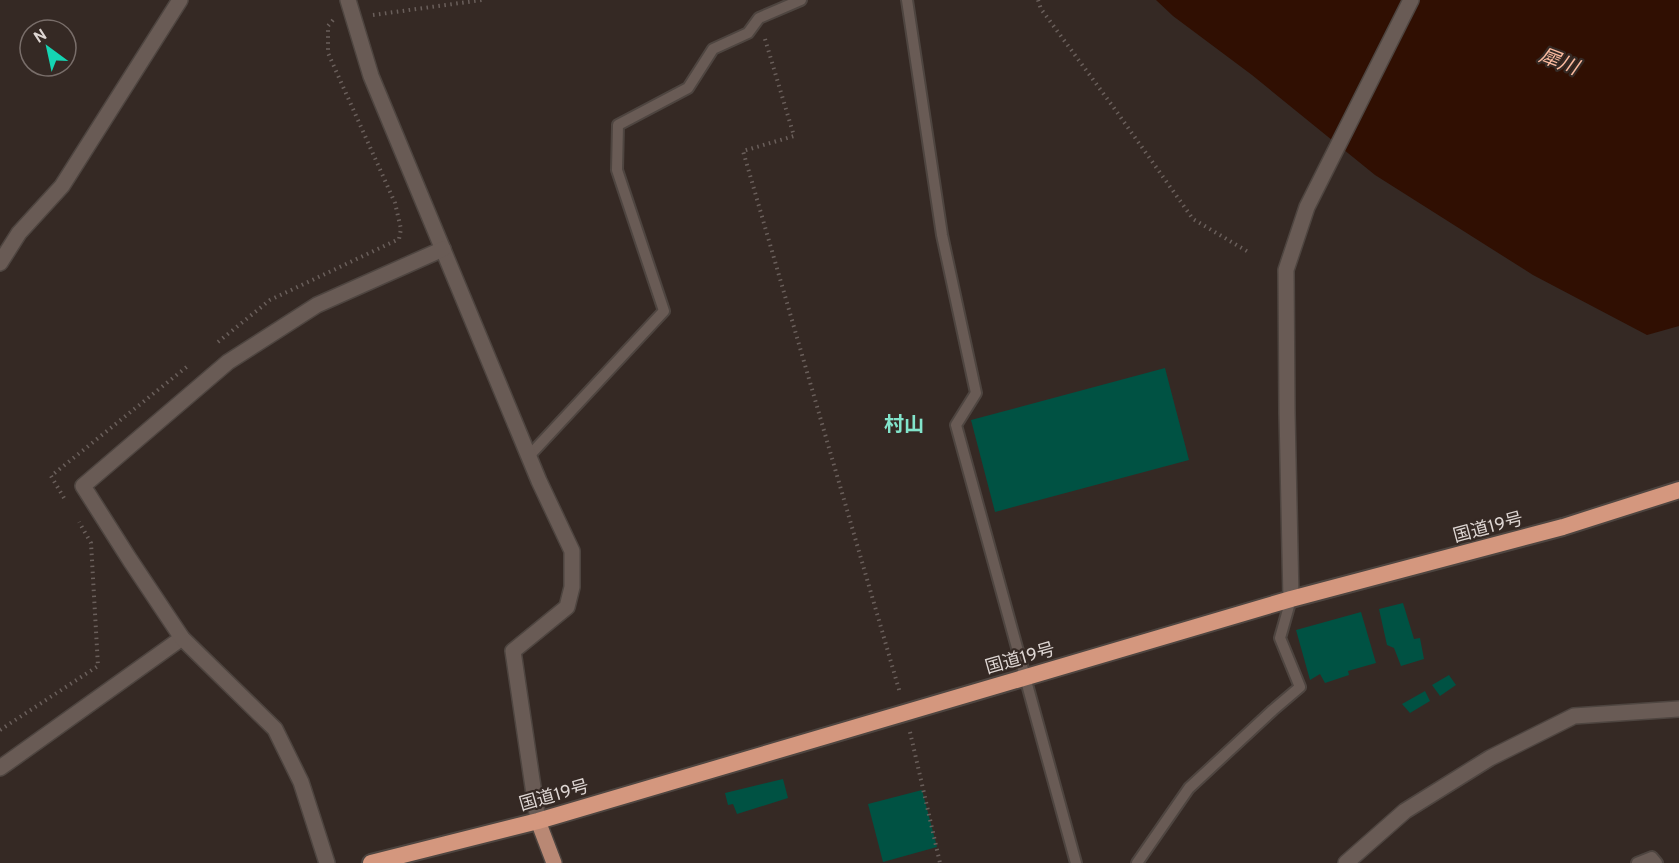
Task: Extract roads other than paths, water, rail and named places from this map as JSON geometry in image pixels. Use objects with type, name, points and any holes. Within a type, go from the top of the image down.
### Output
[{"type":"highway","name":"国道19号","points":[[379,862],[538,821],[1291,599],[1563,527],[1679,490]]},
{"type":"main road","points":[[538,821],[554,863]]},
{"type":"street","points":[[0,263],[19,233],[62,186],[180,0]]},
{"type":"street","points":[[348,0],[371,76],[529,456],[572,551],[573,587],[567,607],[513,651],[538,821]]},
{"type":"street","points":[[1291,599],[1286,270],[1307,207],[1411,0]]},
{"type":"street","points":[[327,863],[301,782],[275,729],[182,638],[83,486],[228,362],[317,305],[443,249]]},
{"type":"street","points":[[0,768],[182,638]]},
{"type":"street","points":[[1346,863],[1405,811],[1490,758],[1574,716],[1679,709]]},
{"type":"lane","points":[[529,456],[664,311],[617,170],[618,125],[688,88],[713,49],[748,33],[759,18],[801,0]]},
{"type":"lane","points":[[906,0],[942,235],[976,393],[956,425],[1077,863]]},
{"type":"lane","points":[[1137,863],[1189,788],[1300,687],[1280,638],[1291,599]]},
{"type":"lane","points":[[1636,863],[1652,857],[1657,863]]},
{"type":"water","name":"犀川","points":[[1156,0],[1679,0],[1679,326],[1647,335],[1533,275],[1375,175],[1252,75],[1173,16]]},
{"type":"district","name":"村山","points":[[904,424]]}]
